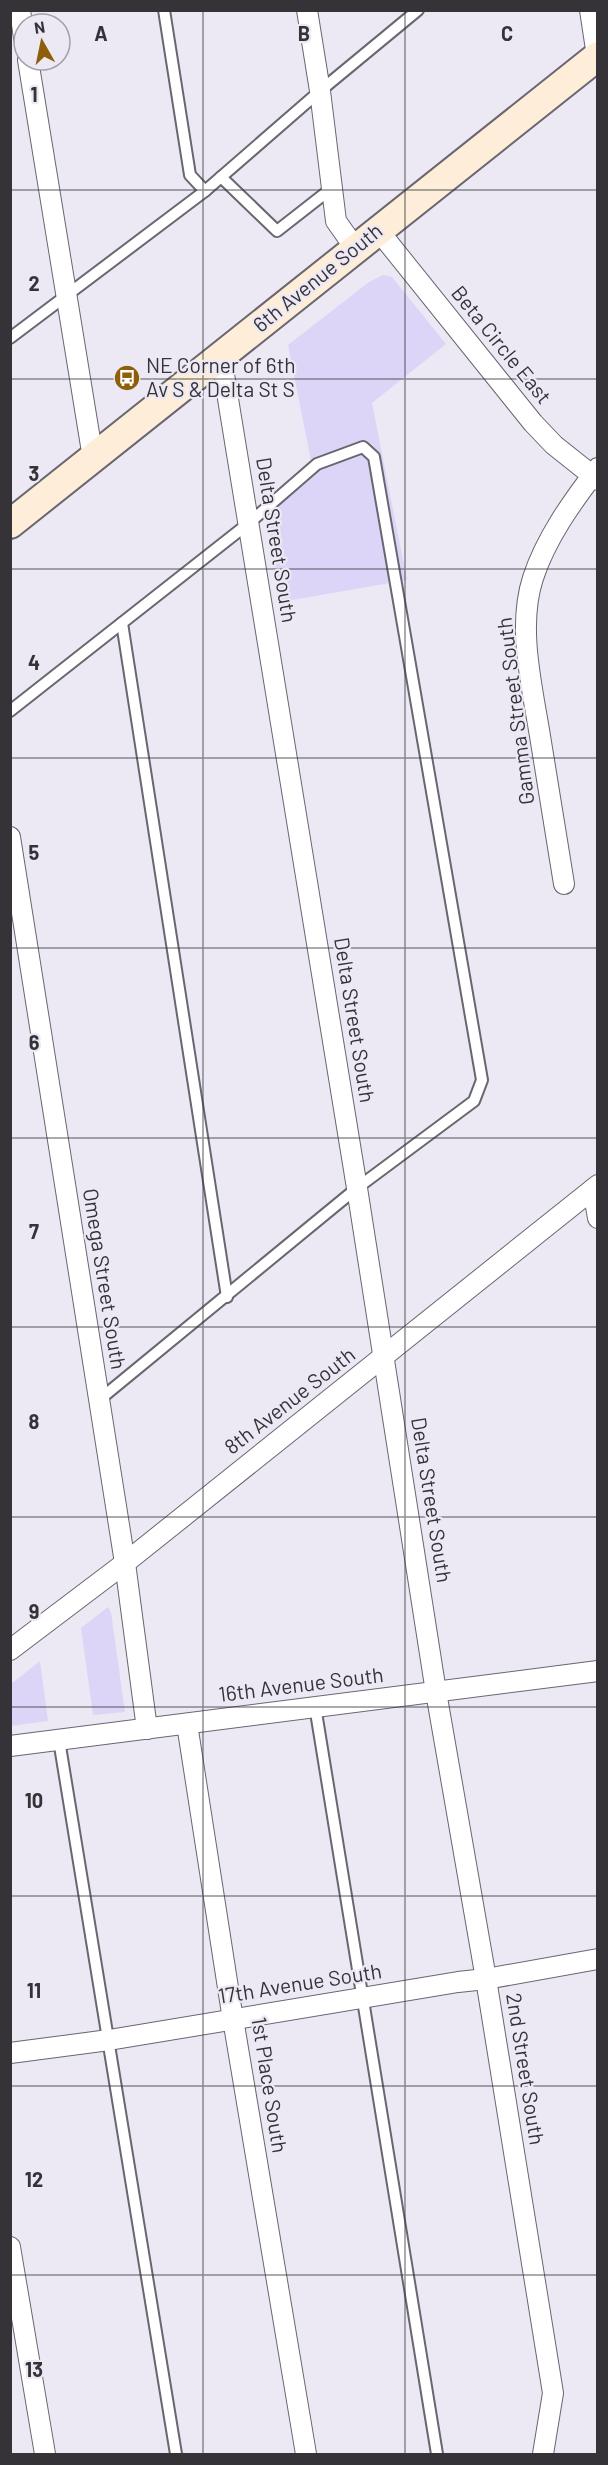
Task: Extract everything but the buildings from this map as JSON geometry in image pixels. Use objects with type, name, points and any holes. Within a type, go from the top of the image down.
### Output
[{"type":"main road","name":"6th Avenue South","points":[[10,524],[597,56]]},
{"type":"street","points":[[307,10],[320,91],[336,221],[355,248]]},
{"type":"street","points":[[590,10],[597,56]]},
{"type":"street","points":[[30,72],[93,458]]},
{"type":"street","name":"Beta Circle East","points":[[378,230],[533,423],[554,445],[596,475]]},
{"type":"street","name":"Delta Street South","points":[[221,356],[357,1188],[436,1692]]},
{"type":"street","name":"Gamma Street South","points":[[564,884],[533,688],[526,634],[527,602],[533,578],[558,525],[596,475]]},
{"type":"street","name":"Omega Street South","points":[[10,837],[99,1400],[147,1729]]},
{"type":"street","points":[[595,1187],[597,1218]]},
{"type":"street","name":"8th Avenue South","points":[[10,1650],[124,1563],[595,1187]]},
{"type":"street","name":"16th Avenue South","points":[[10,1746],[597,1671]]},
{"type":"street","name":"2nd Street South","points":[[436,1692],[486,1979],[553,2393],[543,2454]]},
{"type":"street","name":"1st Place South","points":[[187,1724],[306,2454]]},
{"type":"street","name":"17th Avenue South","points":[[10,2053],[108,2040],[597,1959]]},
{"type":"street","points":[[10,2247],[19,2355],[45,2454]]},
{"type":"lane","points":[[164,10],[190,175],[205,191]]},
{"type":"lane","points":[[10,338],[205,191],[418,10]]},
{"type":"lane","points":[[221,177],[277,231],[332,188]]},
{"type":"lane","points":[[10,711],[249,523],[317,464],[363,447],[374,457],[482,1080],[474,1101],[357,1188],[99,1400]]},
{"type":"lane","points":[[122,623],[227,1297]]},
{"type":"lane","points":[[315,1706],[437,2454]]},
{"type":"lane","points":[[59,1740],[176,2454]]},
{"type":"shaded area","points":[[383,275],[392,277],[446,344],[372,403],[407,580],[281,602],[267,515],[314,476],[288,345],[369,282]]},
{"type":"shaded area","points":[[108,1607],[111,1612],[125,1712],[93,1715],[81,1628]]},
{"type":"shaded area","points":[[40,1661],[48,1721],[11,1726],[11,1684]]},
{"type":"place","name":"NE Corner of 6th Av S & Delta St S","points":[[127,378]]}]
